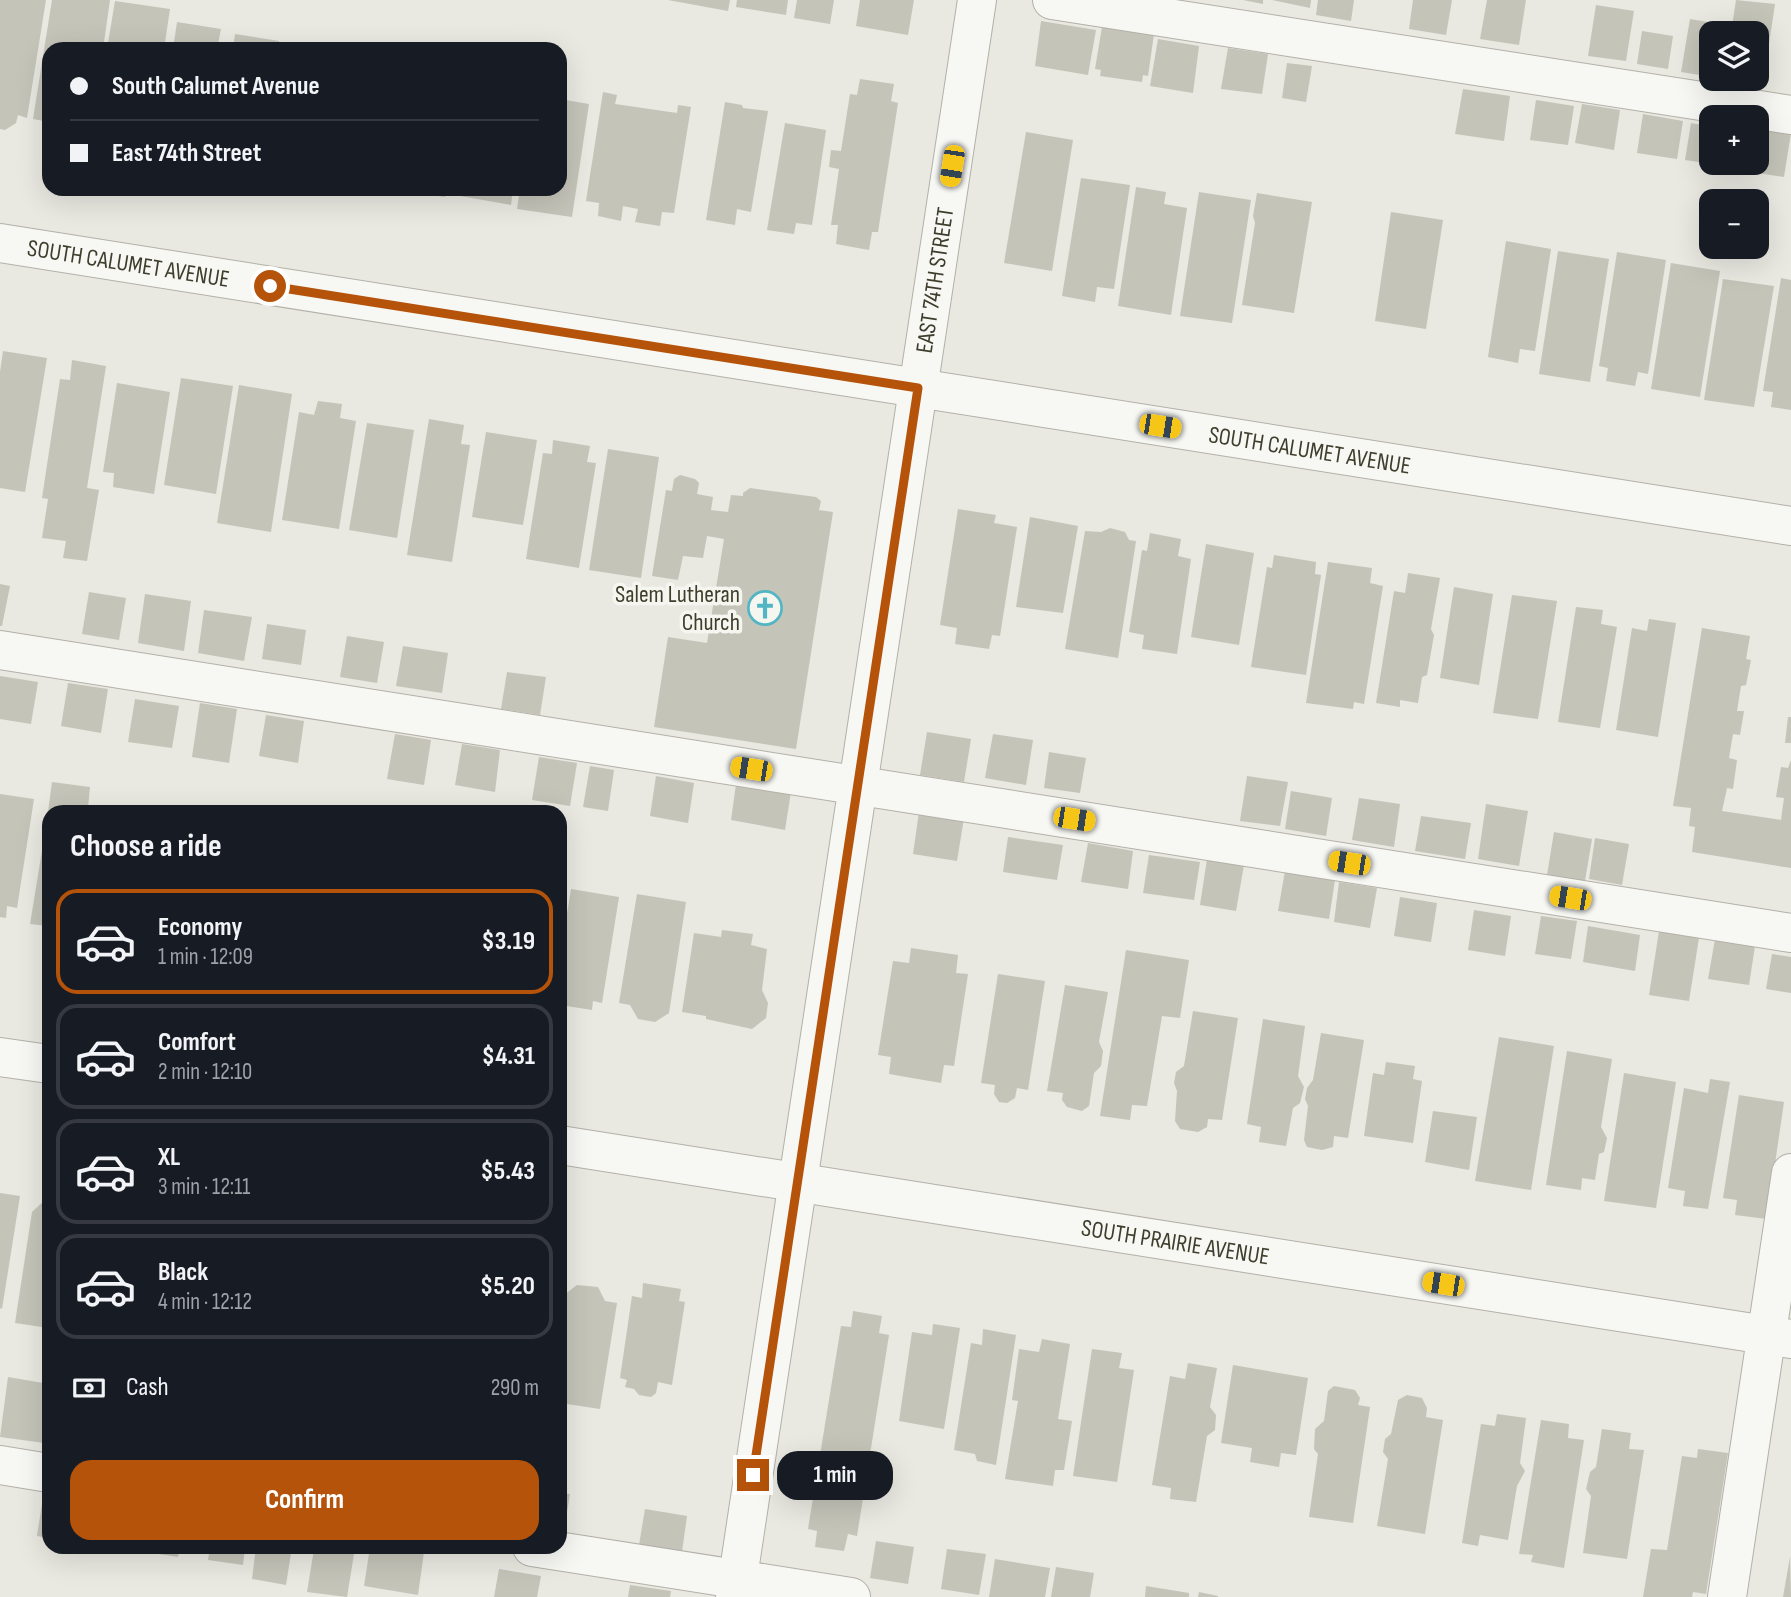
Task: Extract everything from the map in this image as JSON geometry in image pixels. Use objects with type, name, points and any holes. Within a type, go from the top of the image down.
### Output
[{"type":"street","name":"EAST 74TH STREET","points":[[736,1588],[977,0]]},
{"type":"street","points":[[1052,0],[1791,115]]},
{"type":"street","name":"SOUTH CALUMET AVENUE","points":[[0,243],[1791,526]]},
{"type":"street","points":[[0,650],[1791,933]]},
{"type":"street","points":[[0,1057],[42,1064]]},
{"type":"street","name":"SOUTH PRAIRIE AVENUE","points":[[567,1146],[1779,1338]]},
{"type":"street","points":[[1727,1597],[1779,1338],[1791,1173]]},
{"type":"street","points":[[0,1465],[42,1472]]},
{"type":"street","points":[[567,1554],[736,1588],[851,1597]]},
{"type":"building","points":[[0,0],[46,0],[27,118],[18,115],[16,123],[5,130],[0,129]]},
{"type":"building","points":[[52,0],[110,0],[104,42],[45,42]]},
{"type":"building","points":[[668,0],[730,0],[728,11]]},
{"type":"building","points":[[737,0],[788,0],[786,15],[736,7]]},
{"type":"building","points":[[797,0],[834,0],[830,24],[794,18]]},
{"type":"building","points":[[860,0],[914,0],[908,35],[856,26]]},
{"type":"building","points":[[1243,0],[1263,0],[1263,4]]},
{"type":"building","points":[[1272,0],[1311,0],[1310,8]]},
{"type":"building","points":[[1318,0],[1354,0],[1351,21],[1316,15]]},
{"type":"building","points":[[1413,0],[1452,0],[1446,35],[1409,29]]},
{"type":"building","points":[[1487,0],[1526,0],[1519,45],[1480,39]]},
{"type":"building","points":[[1736,0],[1775,4],[1769,44],[1769,21],[1733,21]]},
{"type":"building","points":[[115,1],[170,9],[165,42],[108,42]]},
{"type":"building","points":[[1596,5],[1634,11],[1626,61],[1588,56]]},
{"type":"building","points":[[1690,19],[1702,21],[1699,21],[1699,75],[1681,72]]},
{"type":"building","points":[[1041,21],[1096,30],[1088,75],[1035,66]]},
{"type":"building","points":[[177,22],[221,29],[218,42],[174,42]]},
{"type":"building","points":[[1102,27],[1154,34],[1148,76],[1143,75],[1142,82],[1100,76],[1101,70],[1095,69]]},
{"type":"building","points":[[1642,31],[1673,36],[1668,69],[1637,64]]},
{"type":"building","points":[[235,34],[279,41],[279,42],[234,42]]},
{"type":"building","points":[[1158,39],[1199,46],[1193,93],[1150,86]]},
{"type":"building","points":[[1228,48],[1268,54],[1262,94],[1221,89]]},
{"type":"building","points":[[42,63],[42,121],[33,119]]},
{"type":"building","points":[[1287,63],[1312,66],[1306,102],[1282,98]]},
{"type":"building","points":[[860,79],[894,84],[891,101],[898,103],[878,232],[872,232],[869,250],[836,244],[838,225],[831,225],[839,169],[829,167],[831,150],[841,151],[850,94],[857,95]]},
{"type":"building","points":[[1463,89],[1510,96],[1504,141],[1455,134]]},
{"type":"building","points":[[603,92],[617,95],[615,104],[677,113],[678,105],[691,107],[674,213],[662,212],[660,226],[635,222],[638,209],[623,206],[621,221],[598,216],[599,203],[586,201]]},
{"type":"building","points":[[567,100],[589,104],[572,217],[517,209],[519,196],[567,196]]},
{"type":"building","points":[[1536,100],[1574,106],[1568,145],[1530,140]]},
{"type":"building","points":[[725,102],[742,105],[743,108],[768,111],[751,212],[737,209],[735,225],[706,220]]},
{"type":"building","points":[[1582,104],[1620,110],[1614,150],[1575,143]]},
{"type":"building","points":[[1643,114],[1683,121],[1677,159],[1637,153]]},
{"type":"building","points":[[785,123],[826,130],[812,225],[796,223],[794,234],[767,230]]},
{"type":"building","points":[[1691,123],[1699,125],[1699,162],[1685,160]]},
{"type":"building","points":[[1769,130],[1791,133],[1784,177],[1769,175]]},
{"type":"building","points":[[1026,132],[1073,140],[1052,271],[1004,263]]},
{"type":"building","points":[[1081,178],[1130,185],[1114,289],[1097,287],[1095,302],[1062,296]]},
{"type":"building","points":[[1136,187],[1166,192],[1164,204],[1187,208],[1171,315],[1118,306]]},
{"type":"building","points":[[1199,192],[1251,200],[1232,323],[1180,316]]},
{"type":"building","points":[[1257,193],[1312,202],[1294,313],[1242,305]]},
{"type":"building","points":[[460,196],[512,196],[511,205]]},
{"type":"building","points":[[1391,212],[1443,220],[1426,329],[1375,321]]},
{"type":"building","points":[[1506,241],[1551,249],[1535,351],[1520,349],[1518,363],[1488,357]]},
{"type":"building","points":[[1558,251],[1609,259],[1590,382],[1539,374]]},
{"type":"building","points":[[1617,252],[1666,260],[1648,374],[1638,372],[1635,386],[1606,381],[1608,368],[1599,366]]},
{"type":"building","points":[[1671,263],[1720,271],[1700,397],[1651,389]]},
{"type":"building","points":[[1781,278],[1791,280],[1791,410],[1771,407],[1773,392],[1763,391]]},
{"type":"building","points":[[1723,279],[1774,286],[1754,407],[1704,400]]},
{"type":"building","points":[[3,351],[47,358],[25,492],[0,488],[0,372]]},
{"type":"building","points":[[72,360],[106,366],[87,488],[99,490],[87,561],[63,558],[66,541],[42,538],[48,499],[42,498],[60,379],[70,380]]},
{"type":"building","points":[[181,378],[233,386],[216,494],[164,485]]},
{"type":"building","points":[[117,383],[170,392],[154,494],[113,487],[114,473],[103,472]]},
{"type":"building","points":[[239,385],[292,394],[271,532],[217,523]]},
{"type":"building","points":[[318,401],[342,404],[340,418],[356,421],[339,529],[282,520],[299,412],[314,415]]},
{"type":"building","points":[[429,419],[464,425],[461,444],[470,445],[452,562],[407,555]]},
{"type":"building","points":[[367,423],[414,430],[397,538],[349,530]]},
{"type":"building","points":[[486,432],[537,440],[523,525],[472,517]]},
{"type":"building","points":[[553,440],[590,446],[587,462],[596,463],[579,568],[526,559],[543,453],[552,454]]},
{"type":"building","points":[[608,449],[659,457],[641,578],[589,570]]},
{"type":"building","name":"Salem Lutheran Church","points":[[680,475],[695,479],[699,483],[697,494],[713,497],[711,510],[728,512],[731,495],[743,496],[750,488],[816,497],[821,501],[819,510],[833,512],[796,749],[654,727],[668,637],[707,643],[724,539],[707,536],[703,558],[683,556],[678,580],[652,576],[666,490],[672,491],[674,479]]},
{"type":"building","points":[[958,509],[996,515],[994,523],[1017,527],[1000,636],[992,635],[989,649],[955,644],[957,628],[940,625]]},
{"type":"building","points":[[1030,517],[1078,526],[1063,613],[1016,607]]},
{"type":"building","points":[[1110,528],[1125,532],[1129,540],[1136,541],[1118,658],[1065,649],[1085,531],[1101,532]]},
{"type":"building","points":[[1150,533],[1181,539],[1178,556],[1191,559],[1177,654],[1142,649],[1144,635],[1129,632],[1142,550],[1147,551]]},
{"type":"building","points":[[1206,544],[1254,553],[1239,645],[1191,637]]},
{"type":"building","points":[[1274,555],[1316,562],[1315,574],[1321,575],[1306,675],[1251,667],[1267,567],[1272,568]]},
{"type":"building","points":[[1328,562],[1372,568],[1370,583],[1383,586],[1364,704],[1354,702],[1353,709],[1306,703]]},
{"type":"building","points":[[1408,573],[1440,578],[1431,629],[1434,635],[1427,675],[1422,677],[1418,703],[1400,700],[1400,707],[1376,703],[1394,591],[1405,593]]},
{"type":"building","points":[[0,584],[10,586],[2,626],[0,626]]},
{"type":"building","points":[[1454,587],[1493,594],[1479,685],[1440,678]]},
{"type":"building","points":[[89,592],[126,598],[119,640],[82,634]]},
{"type":"building","points":[[145,594],[191,601],[184,651],[138,643]]},
{"type":"building","points":[[1512,595],[1557,601],[1538,719],[1493,713]]},
{"type":"building","points":[[1576,607],[1603,610],[1601,624],[1617,627],[1600,728],[1558,722]]},
{"type":"building","points":[[204,610],[252,617],[244,661],[198,653]]},
{"type":"building","points":[[1649,619],[1676,623],[1658,737],[1616,730],[1632,628],[1647,631]]},
{"type":"building","points":[[267,624],[306,630],[301,665],[262,659]]},
{"type":"building","points":[[1702,628],[1750,636],[1746,659],[1751,660],[1746,685],[1741,686],[1737,711],[1744,711],[1740,735],[1733,734],[1729,758],[1737,760],[1733,789],[1727,788],[1722,811],[1781,820],[1784,798],[1776,797],[1781,767],[1788,768],[1791,760],[1791,868],[1692,852],[1695,827],[1689,826],[1691,808],[1673,806]]},
{"type":"building","points":[[347,636],[384,642],[377,683],[340,677]]},
{"type":"building","points":[[403,646],[448,653],[442,693],[396,686]]},
{"type":"building","points":[[507,672],[546,677],[540,715],[501,709]]},
{"type":"building","points":[[0,676],[38,682],[31,724],[0,719]]},
{"type":"building","points":[[68,683],[108,689],[101,733],[61,726]]},
{"type":"building","points":[[135,699],[179,706],[172,748],[128,742]]},
{"type":"building","points":[[200,703],[237,709],[229,763],[192,757]]},
{"type":"building","points":[[266,715],[304,721],[298,763],[259,756]]},
{"type":"building","points":[[1788,717],[1791,717],[1791,743],[1785,743]]},
{"type":"building","points":[[927,732],[971,739],[964,782],[920,775]]},
{"type":"building","points":[[395,734],[431,740],[424,785],[387,779]]},
{"type":"building","points":[[993,734],[1033,740],[1026,785],[985,778]]},
{"type":"building","points":[[462,744],[500,750],[495,792],[455,785]]},
{"type":"building","points":[[1049,752],[1086,758],[1080,793],[1044,788]]},
{"type":"building","points":[[539,757],[577,763],[570,806],[532,800]]},
{"type":"building","points":[[590,766],[614,770],[608,811],[583,807]]},
{"type":"building","points":[[656,776],[694,783],[688,823],[650,816]]},
{"type":"building","points":[[1247,776],[1288,782],[1280,826],[1240,821]]},
{"type":"building","points":[[52,782],[90,787],[88,805],[49,805]]},
{"type":"building","points":[[736,784],[791,792],[785,830],[731,820]]},
{"type":"building","points":[[1291,791],[1332,798],[1326,836],[1285,829]]},
{"type":"building","points":[[0,794],[34,799],[17,908],[7,906],[6,918],[0,917]]},
{"type":"building","points":[[1359,798],[1400,804],[1394,847],[1352,840]]},
{"type":"building","points":[[1486,804],[1528,811],[1519,866],[1478,859]]},
{"type":"building","points":[[919,812],[964,818],[957,861],[913,854]]},
{"type":"building","points":[[1421,816],[1471,823],[1465,859],[1415,851]]},
{"type":"building","points":[[1554,832],[1592,839],[1585,881],[1547,875]]},
{"type":"building","points":[[1008,837],[1063,845],[1057,880],[1003,872]]},
{"type":"building","points":[[1595,838],[1629,844],[1622,885],[1589,879]]},
{"type":"building","points":[[1088,843],[1133,851],[1128,889],[1081,882]]},
{"type":"building","points":[[42,851],[42,925],[30,924]]},
{"type":"building","points":[[1149,855],[1200,862],[1194,900],[1143,893]]},
{"type":"building","points":[[1207,859],[1244,865],[1236,911],[1200,905]]},
{"type":"building","points":[[1285,871],[1335,880],[1329,919],[1278,911]]},
{"type":"building","points":[[1339,882],[1377,888],[1370,928],[1334,922]]},
{"type":"building","points":[[571,889],[619,897],[602,1003],[593,1001],[592,1010],[567,1006],[567,914]]},
{"type":"building","points":[[637,894],[686,902],[669,1013],[655,1022],[638,1019],[630,1005],[619,1003]]},
{"type":"building","points":[[1400,897],[1437,903],[1431,942],[1394,936]]},
{"type":"building","points":[[1474,910],[1511,916],[1505,956],[1468,950]]},
{"type":"building","points":[[1541,916],[1577,921],[1571,959],[1535,954]]},
{"type":"building","points":[[1588,926],[1640,935],[1635,971],[1583,962]]},
{"type":"building","points":[[722,930],[753,934],[751,945],[767,949],[762,990],[768,1003],[766,1018],[752,1029],[682,1012],[694,933],[721,937]]},
{"type":"building","points":[[1659,931],[1699,938],[1689,1001],[1649,995]]},
{"type":"building","points":[[1715,939],[1755,946],[1749,985],[1708,979]]},
{"type":"building","points":[[911,948],[958,955],[956,973],[968,974],[954,1066],[944,1065],[941,1083],[889,1074],[891,1057],[878,1055],[893,961],[909,963]]},
{"type":"building","points":[[1126,950],[1189,960],[1180,1018],[1162,1016],[1147,1106],[1132,1105],[1130,1120],[1100,1116]]},
{"type":"building","points":[[1772,954],[1791,957],[1791,993],[1766,989]]},
{"type":"building","points":[[998,974],[1045,981],[1028,1090],[1017,1088],[1015,1098],[1007,1103],[999,1102],[994,1094],[995,1085],[981,1083]]},
{"type":"building","points":[[1065,985],[1108,992],[1099,1042],[1103,1051],[1101,1066],[1094,1073],[1089,1106],[1082,1111],[1067,1107],[1062,1100],[1063,1093],[1047,1091]]},
{"type":"building","points":[[1193,1011],[1238,1018],[1222,1120],[1208,1119],[1207,1127],[1198,1132],[1180,1129],[1175,1121],[1177,1091],[1174,1083],[1176,1072],[1184,1066]]},
{"type":"building","points":[[1263,1019],[1305,1026],[1298,1076],[1304,1087],[1300,1103],[1293,1108],[1286,1146],[1259,1142],[1261,1127],[1247,1124]]},
{"type":"building","points":[[1321,1033],[1364,1040],[1348,1138],[1334,1136],[1333,1147],[1322,1150],[1307,1147],[1304,1140],[1308,1106],[1305,1099],[1307,1088],[1313,1080]]},
{"type":"building","points":[[1499,1037],[1554,1046],[1531,1190],[1475,1181]]},
{"type":"building","points":[[1567,1051],[1612,1059],[1601,1127],[1607,1138],[1604,1152],[1599,1154],[1595,1180],[1582,1178],[1581,1190],[1546,1185]]},
{"type":"building","points":[[1386,1062],[1415,1066],[1413,1079],[1422,1081],[1413,1143],[1364,1136],[1373,1073],[1384,1075]]},
{"type":"building","points":[[1624,1073],[1676,1082],[1656,1208],[1604,1201]]},
{"type":"building","points":[[1710,1079],[1730,1082],[1708,1209],[1683,1206],[1685,1191],[1668,1188],[1684,1088],[1708,1093]]},
{"type":"building","points":[[1739,1095],[1784,1102],[1767,1219],[1735,1215],[1737,1200],[1723,1198]]},
{"type":"building","points":[[1433,1111],[1477,1117],[1469,1170],[1425,1162]]},
{"type":"building","points":[[0,1193],[20,1196],[2,1309],[0,1308]]},
{"type":"building","points":[[42,1203],[42,1327],[15,1323],[32,1212]]},
{"type":"building","points":[[643,1283],[681,1289],[679,1301],[685,1302],[672,1385],[658,1382],[656,1393],[651,1397],[639,1395],[634,1389],[625,1387],[627,1380],[620,1378],[632,1296],[642,1298]]},
{"type":"building","points":[[577,1285],[598,1287],[605,1301],[617,1303],[600,1409],[567,1404],[567,1293]]},
{"type":"building","points":[[853,1311],[882,1316],[879,1333],[889,1335],[857,1536],[848,1534],[844,1551],[815,1547],[817,1531],[808,1529],[841,1326],[851,1327]]},
{"type":"building","points":[[933,1324],[960,1328],[944,1429],[899,1421],[912,1332],[932,1335]]},
{"type":"building","points":[[983,1329],[1016,1335],[996,1465],[977,1461],[975,1454],[954,1450],[971,1343],[982,1345]]},
{"type":"building","points":[[1042,1339],[1070,1344],[1058,1419],[1072,1421],[1064,1470],[1055,1470],[1053,1486],[1005,1479],[1018,1401],[1012,1400],[1019,1349],[1039,1352]]},
{"type":"building","points":[[1092,1349],[1122,1353],[1119,1368],[1134,1370],[1117,1482],[1073,1476]]},
{"type":"building","points":[[1188,1363],[1217,1368],[1210,1407],[1216,1415],[1215,1430],[1207,1436],[1196,1502],[1170,1499],[1171,1488],[1152,1485],[1170,1376],[1185,1379]]},
{"type":"building","points":[[1233,1365],[1308,1378],[1296,1455],[1281,1453],[1279,1467],[1250,1462],[1252,1448],[1221,1443]]},
{"type":"building","points":[[8,1377],[42,1383],[42,1443],[0,1437]]},
{"type":"building","points":[[1334,1386],[1355,1390],[1360,1398],[1358,1405],[1370,1407],[1353,1523],[1309,1517],[1318,1454],[1314,1449],[1315,1429],[1324,1421],[1328,1391]]},
{"type":"building","points":[[1407,1395],[1422,1398],[1427,1408],[1426,1417],[1443,1420],[1425,1534],[1377,1526],[1388,1459],[1383,1452],[1385,1439],[1391,1434],[1398,1400]]},
{"type":"building","points":[[1497,1414],[1526,1418],[1520,1463],[1525,1471],[1517,1486],[1508,1540],[1480,1535],[1478,1546],[1462,1543],[1481,1424],[1495,1426]]},
{"type":"building","points":[[1541,1420],[1569,1424],[1568,1438],[1584,1440],[1564,1568],[1531,1562],[1533,1555],[1519,1554]]},
{"type":"building","points":[[1602,1429],[1631,1433],[1629,1449],[1644,1450],[1627,1559],[1583,1553],[1591,1496],[1586,1489],[1590,1472],[1596,1467]]},
{"type":"building","points":[[1698,1449],[1728,1453],[1706,1594],[1693,1592],[1692,1597],[1643,1597],[1651,1549],[1667,1550],[1682,1456],[1697,1458]]},
{"type":"building","points":[[42,1504],[42,1537],[37,1536]]},
{"type":"building","points":[[645,1509],[687,1516],[682,1552],[639,1545]]},
{"type":"building","points":[[876,1541],[914,1547],[908,1584],[870,1578]]},
{"type":"building","points":[[947,1549],[986,1554],[979,1595],[941,1589]]},
{"type":"building","points":[[209,1554],[244,1554],[243,1565],[208,1560]]},
{"type":"building","points":[[255,1554],[291,1554],[286,1585],[252,1579]]},
{"type":"building","points":[[313,1554],[354,1554],[347,1597],[307,1592]]},
{"type":"building","points":[[369,1554],[424,1554],[418,1595],[364,1586]]},
{"type":"building","points":[[1790,1557],[1791,1597],[1783,1597]]},
{"type":"building","points":[[995,1559],[1050,1568],[1045,1597],[989,1597]]},
{"type":"building","points":[[1056,1567],[1094,1573],[1090,1597],[1051,1597]]},
{"type":"building","points":[[499,1569],[541,1576],[537,1597],[494,1597]]},
{"type":"building","points":[[630,1585],[671,1591],[670,1597],[628,1597]]},
{"type":"building","points":[[1146,1586],[1189,1593],[1189,1597],[1145,1597]]},
{"type":"building","points":[[1199,1592],[1218,1596],[1218,1597],[1198,1597]]},
{"type":"place","name":"Salem Lutheran Church","points":[[765,608]]},
{"type":"route","points":[[270,286],[918,388],[753,1475]]}]
